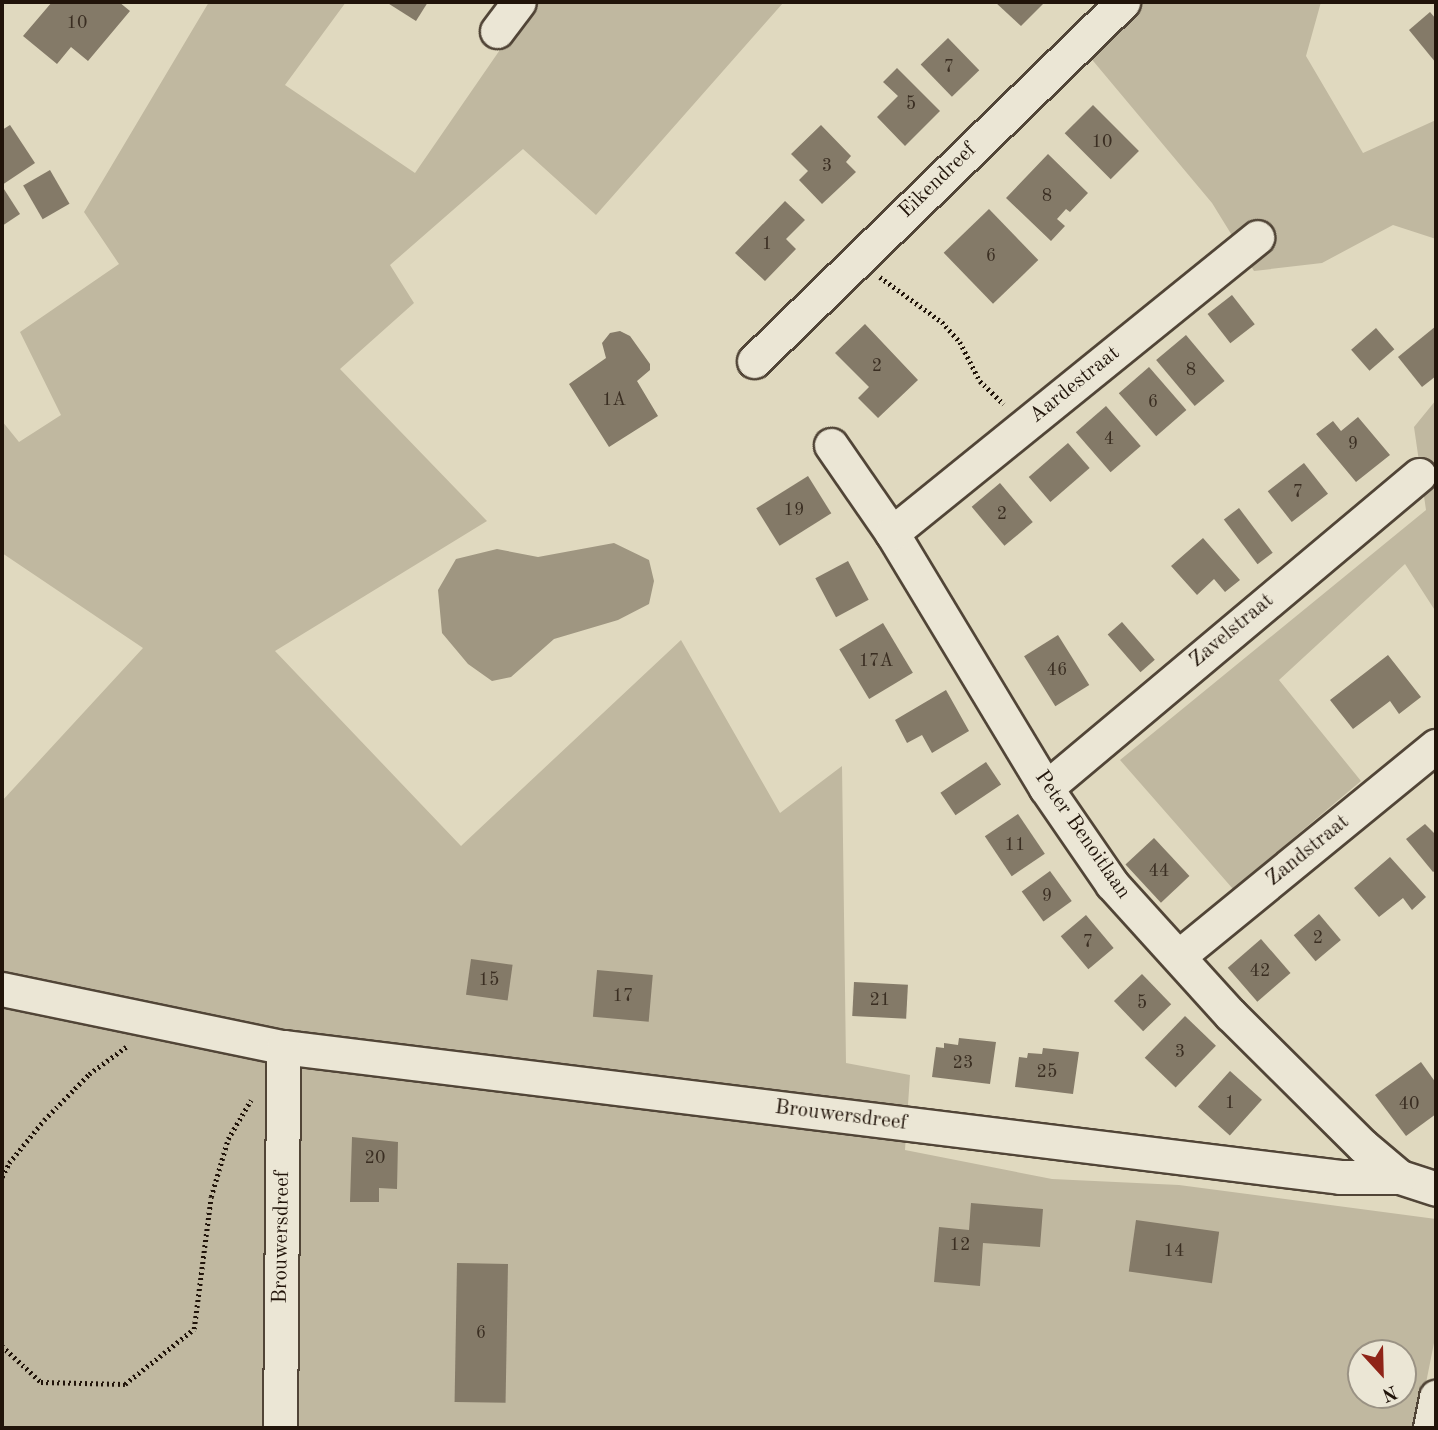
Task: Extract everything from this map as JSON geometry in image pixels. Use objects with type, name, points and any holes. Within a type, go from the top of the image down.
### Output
[{"type":"street","points":[[497,32],[519,2]]},
{"type":"street","name":"Eikendreef","points":[[754,361],[1123,2]]},
{"type":"street","name":"Aardestraat","points":[[892,533],[1257,237]]},
{"type":"street","name":"Peter Benoitlaan","points":[[831,445],[892,533],[1046,788],[1112,884],[1230,1014],[1363,1146],[1399,1177],[1436,1189]]},
{"type":"street","name":"Zavelstraat","points":[[1046,788],[1419,475]]},
{"type":"street","name":"Zandstraat","points":[[1179,956],[1436,746]]},
{"type":"street","name":"Brouwersdreef","points":[[2,989],[283,1047],[1340,1177],[1399,1177]]},
{"type":"street","name":"Brouwersdreef","points":[[280,1428],[283,1047]]},
{"type":"street","points":[[1430,1428],[1436,1397]]},
{"type":"path","points":[[859,257],[888,285],[942,322],[960,342],[980,381],[1023,427]]},
{"type":"path","points":[[2,1177],[9,1163],[44,1120],[89,1074],[160,1021]]},
{"type":"path","points":[[2,1346],[41,1382],[125,1384],[194,1329],[211,1197],[229,1139],[256,1093]]},
{"type":"shaded area","points":[[209,2],[346,2],[285,85],[415,173],[533,2],[783,3],[596,215],[523,149],[390,265],[414,303],[340,369],[487,521],[275,651],[461,846],[681,640],[780,813],[842,766],[846,1063],[910,1075],[905,1150],[1052,1179],[1179,1185],[1436,1219],[1436,1333],[1417,1428],[2,1428],[2,801],[143,648],[2,553],[2,421],[19,442],[61,415],[20,332],[119,264],[84,212]]},
{"type":"shaded area","points":[[1142,2],[1321,2],[1306,56],[1363,153],[1436,120],[1436,239],[1393,225],[1322,263],[1254,271],[1212,203],[1089,56]]},
{"type":"shaded area","points":[[1436,400],[1436,612],[1405,564],[1279,680],[1361,781],[1233,889],[1120,760],[1426,510],[1414,427]]},
{"type":"shaded area","points":[[614,543],[649,560],[654,581],[649,604],[618,620],[554,639],[511,677],[492,681],[468,664],[442,633],[438,590],[456,559],[497,549],[538,557]]},
{"type":"building","points":[[52,2],[119,2],[130,11],[88,61],[71,47],[57,64],[23,36]]},
{"type":"building","points":[[386,2],[428,2],[416,21]]},
{"type":"building","points":[[995,2],[1045,2],[1021,26]]},
{"type":"building","points":[[1430,12],[1436,19],[1436,63],[1409,30]]},
{"type":"building","points":[[948,38],[979,70],[952,97],[921,64]]},
{"type":"building","points":[[897,68],[940,111],[905,146],[877,117],[898,96],[883,82]]},
{"type":"building","points":[[1093,105],[1139,151],[1111,179],[1065,133]]},
{"type":"building","points":[[10,125],[35,163],[2,185],[2,130]]},
{"type":"building","points":[[821,125],[851,156],[846,162],[856,172],[822,204],[799,180],[808,171],[791,154]]},
{"type":"building","points":[[1048,154],[1088,193],[1070,212],[1066,209],[1057,219],[1065,226],[1051,241],[1006,198]]},
{"type":"building","points":[[50,170],[70,204],[43,219],[23,186]]},
{"type":"building","points":[[2,186],[20,214],[2,226]]},
{"type":"building","points":[[785,201],[805,220],[786,239],[796,249],[765,281],[735,253]]},
{"type":"building","points":[[989,209],[1038,260],[993,304],[944,253]]},
{"type":"building","points":[[1232,295],[1255,324],[1230,343],[1208,314]]},
{"type":"building","points":[[865,324],[918,380],[878,418],[858,398],[869,387],[835,353]]},
{"type":"building","points":[[1436,326],[1436,376],[1422,387],[1398,357]]},
{"type":"building","points":[[1376,328],[1394,349],[1369,371],[1351,350]]},
{"type":"building","points":[[620,331],[630,336],[650,364],[650,370],[637,381],[658,416],[609,447],[569,384],[606,358],[602,343],[610,333]]},
{"type":"building","points":[[1186,335],[1225,381],[1195,406],[1156,360]]},
{"type":"building","points":[[1149,367],[1186,410],[1156,436],[1119,393]]},
{"type":"building","points":[[1106,406],[1141,446],[1111,472],[1076,432]]},
{"type":"building","points":[[1358,417],[1390,455],[1356,482],[1316,434],[1333,421],[1341,431]]},
{"type":"building","points":[[1068,443],[1090,468],[1050,502],[1029,477]]},
{"type":"building","points":[[1304,463],[1328,494],[1292,522],[1268,491]]},
{"type":"building","points":[[808,476],[831,513],[780,546],[756,508]]},
{"type":"building","points":[[1000,483],[1033,522],[1004,546],[972,507]]},
{"type":"building","points":[[1239,508],[1273,553],[1258,564],[1224,519]]},
{"type":"building","points":[[1203,538],[1240,580],[1225,592],[1214,579],[1197,595],[1171,566]]},
{"type":"building","points":[[848,561],[869,600],[836,617],[815,578]]},
{"type":"building","points":[[1122,622],[1155,660],[1140,672],[1108,634]]},
{"type":"building","points":[[883,623],[913,673],[869,699],[839,649]]},
{"type":"building","points":[[1058,635],[1089,685],[1055,706],[1024,656]]},
{"type":"building","points":[[1388,655],[1421,697],[1399,714],[1390,701],[1353,729],[1330,700]]},
{"type":"building","points":[[946,690],[969,731],[932,753],[922,735],[907,743],[895,720]]},
{"type":"building","points":[[986,762],[1001,784],[956,815],[940,793]]},
{"type":"building","points":[[1018,814],[1045,854],[1012,876],[985,836]]},
{"type":"building","points":[[1425,824],[1436,835],[1436,870],[1433,872],[1406,839]]},
{"type":"building","points":[[1154,838],[1189,876],[1161,903],[1125,865]]},
{"type":"building","points":[[1390,857],[1426,897],[1412,910],[1403,898],[1379,917],[1354,888]]},
{"type":"building","points":[[1050,871],[1072,901],[1043,922],[1022,892]]},
{"type":"building","points":[[1319,914],[1341,940],[1316,961],[1294,935]]},
{"type":"building","points":[[1086,915],[1114,948],[1088,969],[1061,936]]},
{"type":"building","points":[[1261,939],[1291,973],[1257,1002],[1228,968]]},
{"type":"building","points":[[471,959],[513,965],[508,1000],[466,995]]},
{"type":"building","points":[[597,970],[653,975],[649,1022],[593,1017]]},
{"type":"building","points":[[1142,974],[1171,1004],[1143,1031],[1114,1001]]},
{"type":"building","points":[[854,982],[908,985],[906,1019],[852,1016]]},
{"type":"building","points":[[1185,1016],[1216,1046],[1176,1088],[1145,1058]]},
{"type":"building","points":[[959,1038],[996,1042],[990,1084],[932,1077],[936,1047],[944,1048],[944,1043],[958,1045]]},
{"type":"building","points":[[1043,1048],[1079,1052],[1073,1094],[1015,1087],[1019,1057],[1027,1058],[1028,1053],[1042,1054]]},
{"type":"building","points":[[1421,1062],[1436,1083],[1436,1114],[1406,1136],[1375,1095]]},
{"type":"building","points":[[1230,1071],[1262,1100],[1230,1135],[1198,1107]]},
{"type":"building","points":[[352,1137],[398,1142],[397,1189],[379,1188],[379,1202],[350,1202]]},
{"type":"building","points":[[971,1203],[1043,1209],[1040,1247],[983,1243],[980,1286],[934,1282],[939,1227],[969,1230]]},
{"type":"building","points":[[1136,1220],[1219,1232],[1212,1283],[1129,1271]]},
{"type":"building","points":[[457,1263],[508,1264],[506,1403],[455,1402]]}]
